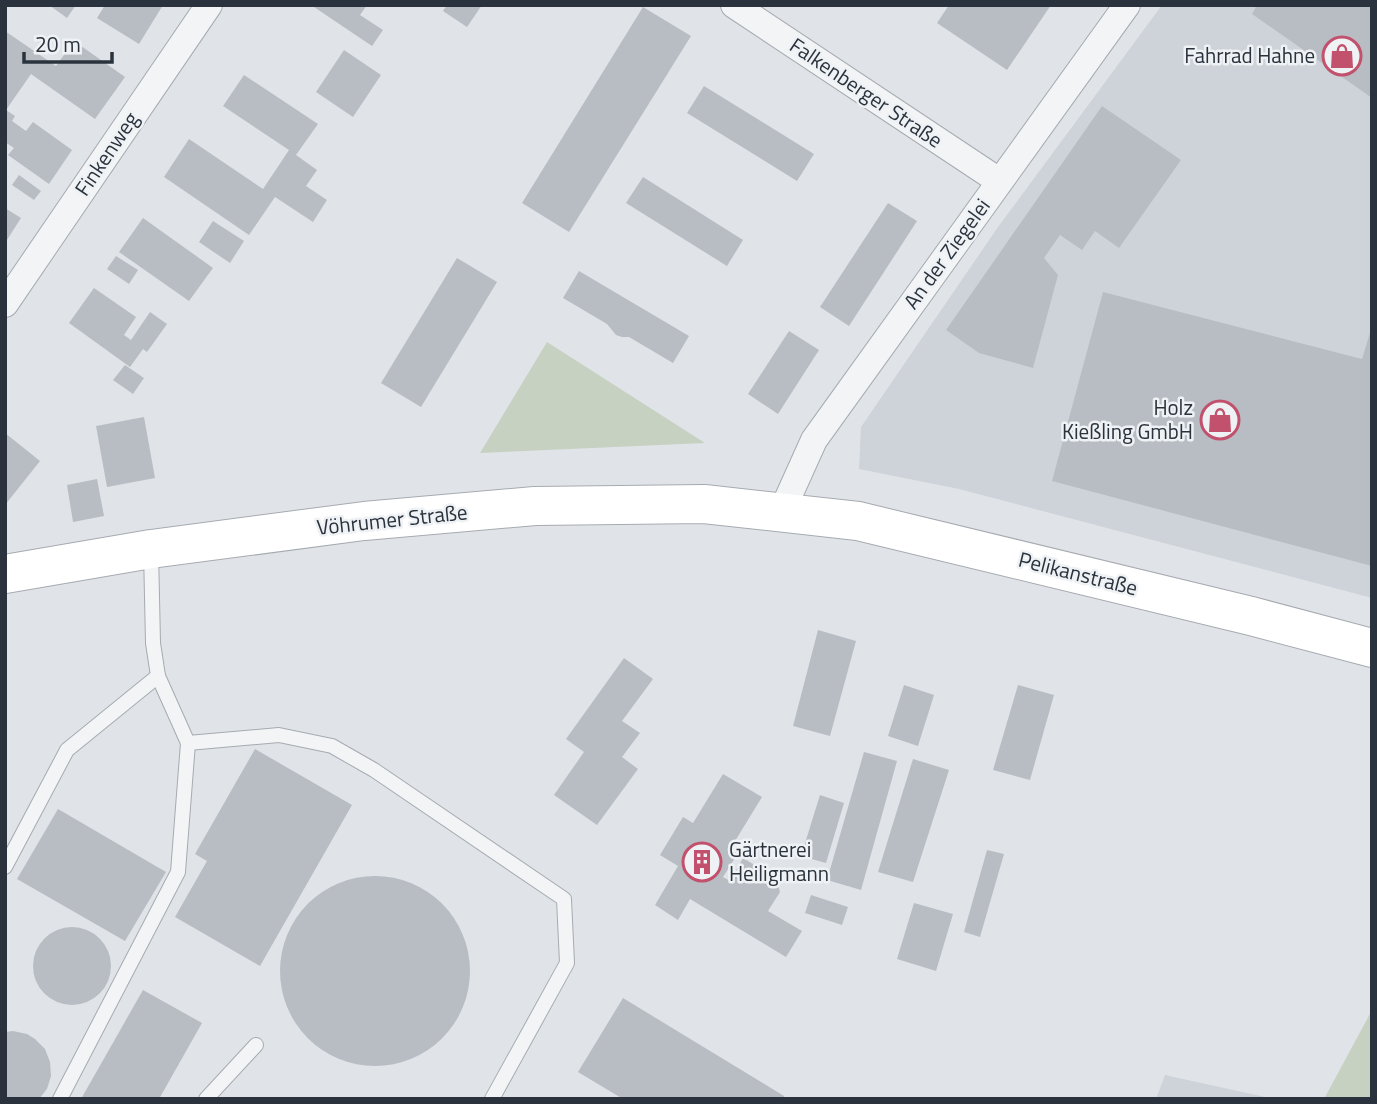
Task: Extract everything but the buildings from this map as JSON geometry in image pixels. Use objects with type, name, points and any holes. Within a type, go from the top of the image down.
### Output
[{"type":"main road","name":"Vöhrumer Straße","points":[[5,574],[151,549],[364,521],[535,506],[704,504],[782,511]]},
{"type":"main road","name":"Pelikanstraße","points":[[782,511],[858,521],[1251,616],[1372,649]]},
{"type":"street","name":"Finkenweg","points":[[5,304],[209,5]]},
{"type":"street","name":"Falkenberger Straße","points":[[734,5],[999,181]]},
{"type":"street","name":"An der Ziegelei","points":[[782,511],[814,440],[1126,5]]},
{"type":"lane","points":[[60,1099],[178,872],[188,743],[158,676],[153,643],[151,549]]},
{"type":"lane","points":[[5,866],[66,750],[158,676]]},
{"type":"lane","points":[[188,743],[279,735],[332,746],[374,771],[564,899],[568,963],[492,1099]]},
{"type":"lane","points":[[206,1099],[256,1045]]},
{"type":"shaded area","points":[[1162,5],[1372,5],[1372,598],[959,489],[859,469],[861,427],[998,227]]},
{"type":"shaded area","points":[[1165,1075],[1274,1099],[1156,1099]]},
{"type":"green space","points":[[547,342],[705,443],[480,453]]},
{"type":"green space","points":[[1372,1010],[1372,1099],[1324,1099]]},
{"type":"place","name":"Fahrrad Hahne","points":[[1342,56]]},
{"type":"place","name":"Holz Kießling GmbH","points":[[1220,420]]},
{"type":"place","name":"Gärtnerei Heiligmann","points":[[702,862]]}]
